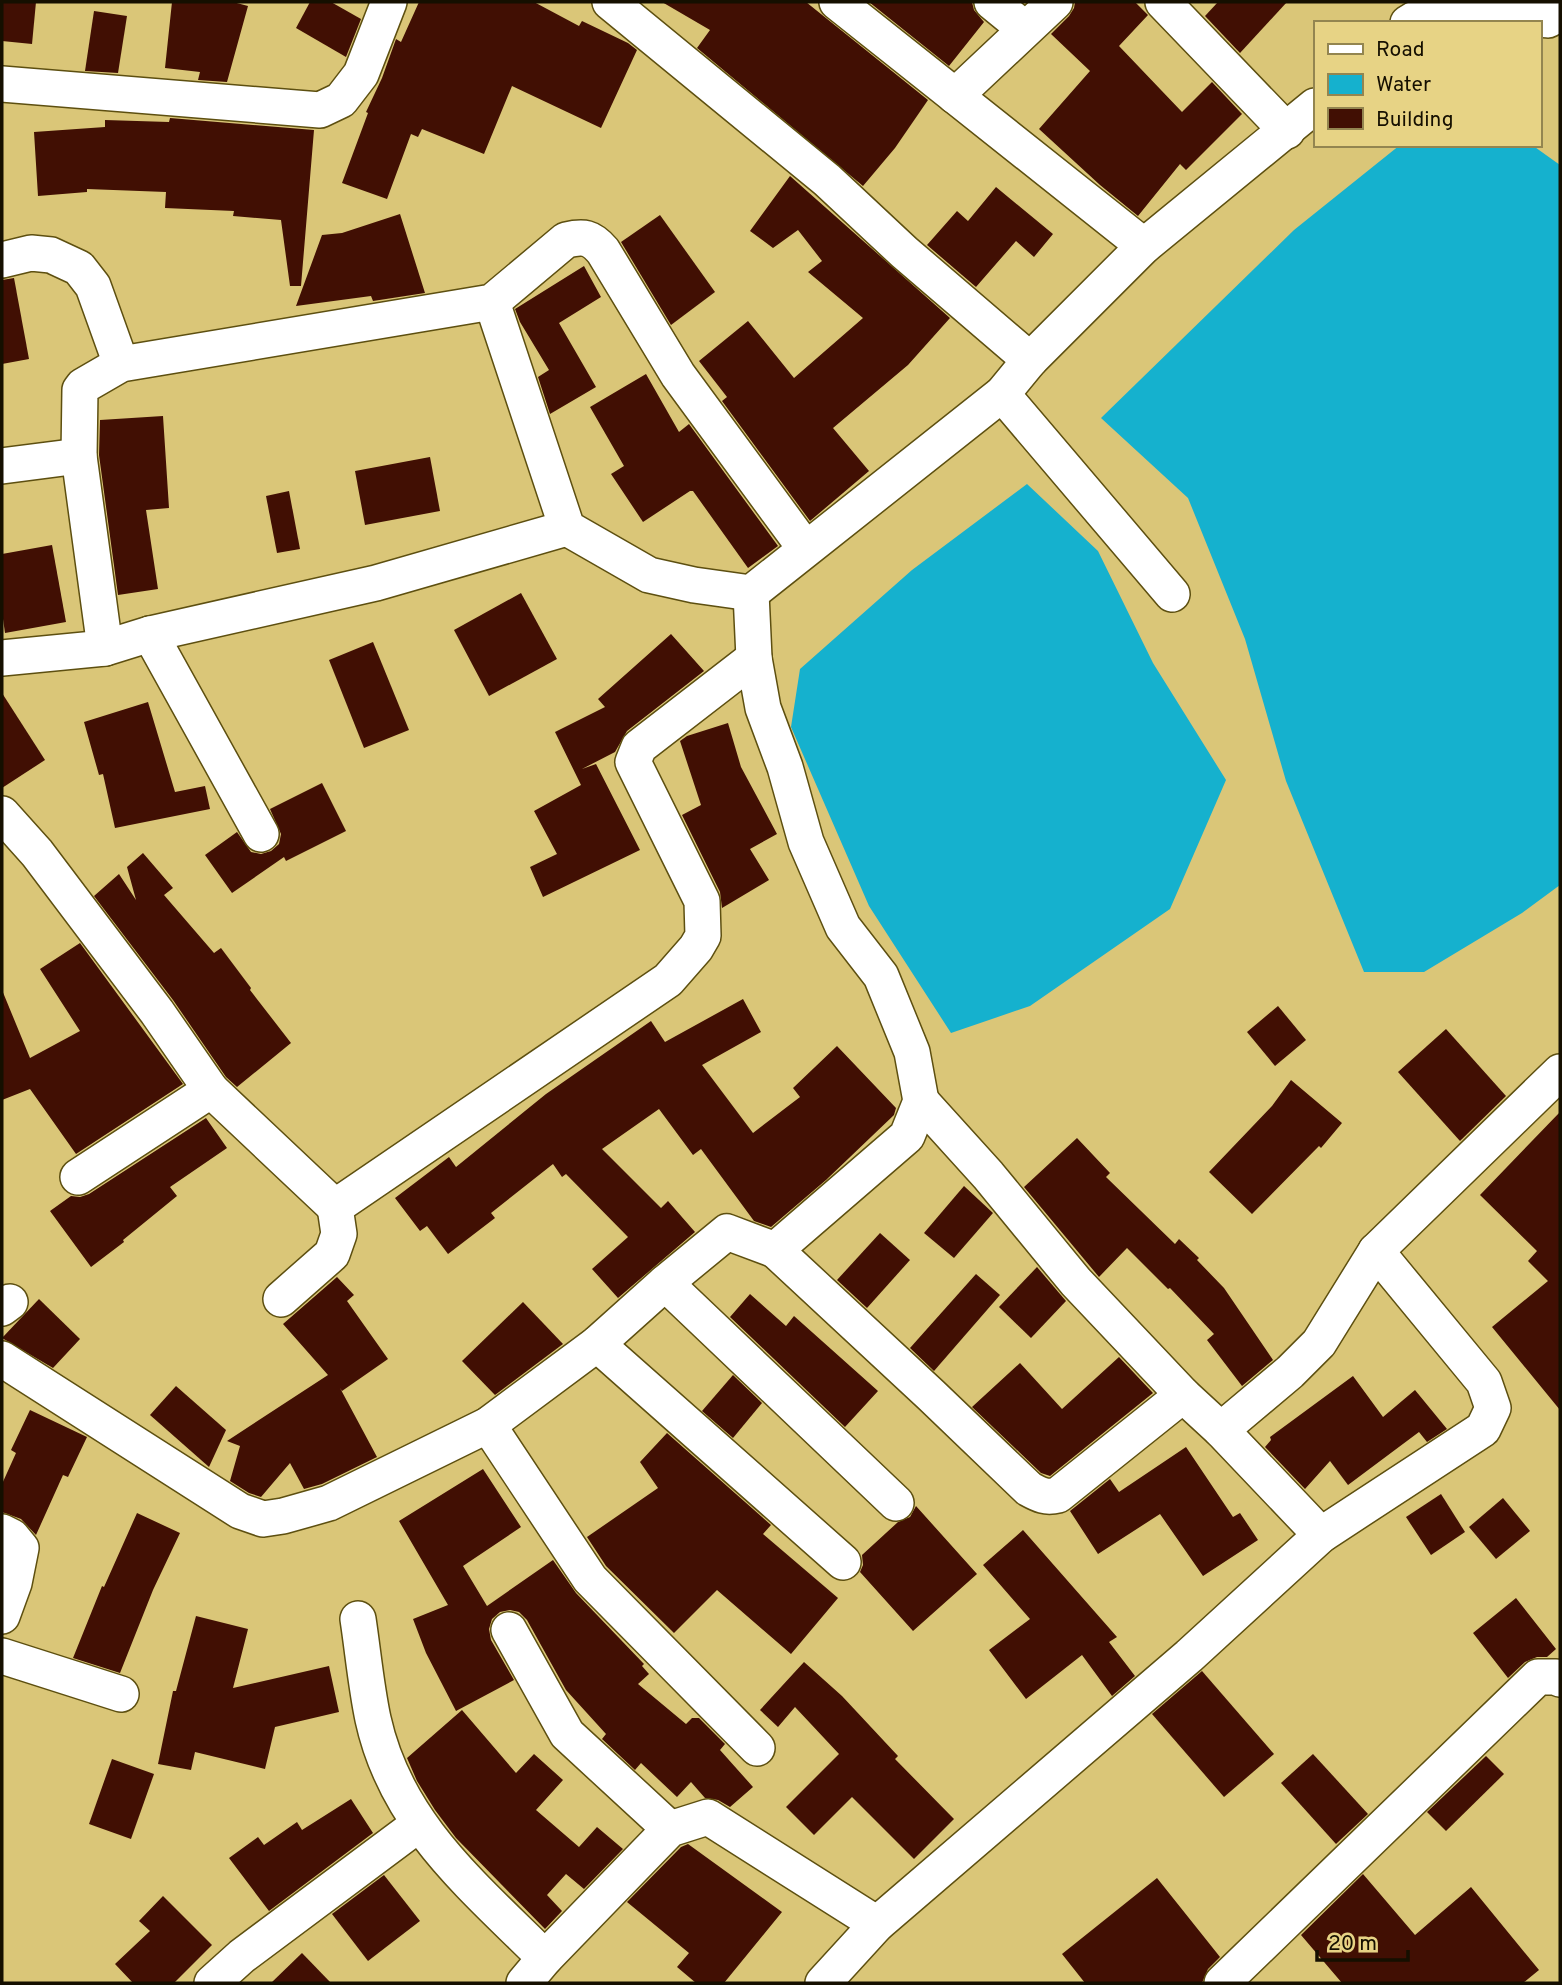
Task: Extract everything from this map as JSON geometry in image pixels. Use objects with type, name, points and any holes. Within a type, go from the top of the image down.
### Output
[{"type":"street","points":[[2,84],[320,110],[341,100],[361,74],[389,2]]},
{"type":"street","points":[[610,2],[827,180],[1030,360]]},
{"type":"street","points":[[837,2],[1144,246]]},
{"type":"street","points":[[992,2],[1025,29]]},
{"type":"street","points":[[955,96],[1055,2]]},
{"type":"street","points":[[1163,2],[1287,131]]},
{"type":"street","points":[[1410,21],[1417,15],[1457,6],[1548,20],[1560,13]]},
{"type":"street","points":[[492,302],[567,528],[649,575],[751,593],[1002,394],[1030,360],[1144,246],[1314,107]]},
{"type":"street","points":[[105,648],[79,456],[80,390],[90,381],[121,364],[492,302],[566,240],[581,237],[593,239],[603,251],[678,375],[805,548]]},
{"type":"street","points":[[2,260],[31,253],[51,255],[79,268],[93,286],[121,364]]},
{"type":"street","points":[[1002,394],[1172,594]]},
{"type":"street","points":[[2,466],[79,456]]},
{"type":"street","points":[[2,658],[105,648],[150,634],[376,583],[567,528]]},
{"type":"street","points":[[751,593],[754,658],[764,708],[785,767],[806,842],[843,928],[881,976],[912,1052],[921,1101],[988,1175],[1076,1282],[1321,1535]]},
{"type":"street","points":[[150,634],[261,834]]},
{"type":"street","points":[[335,1207],[668,980],[696,948],[704,936],[702,901],[633,762],[639,747],[754,658]]},
{"type":"street","points":[[2,814],[37,853],[157,1012],[211,1090],[335,1207],[340,1234],[332,1254],[281,1299]]},
{"type":"street","points":[[1221,1430],[1290,1372],[1319,1343],[1376,1251],[1560,1072]]},
{"type":"street","points":[[78,1177],[211,1090]]},
{"type":"street","points":[[775,1250],[907,1136],[921,1101]]},
{"type":"street","points":[[2,1359],[240,1511],[263,1519],[329,1503],[488,1424],[597,1344],[664,1283],[727,1232],[775,1250],[1029,1489],[1040,1496],[1058,1495],[1183,1395]]},
{"type":"street","points":[[823,1983],[877,1924],[1189,1656],[1321,1535],[1483,1429],[1493,1408],[1484,1382],[1376,1251]]},
{"type":"street","points":[[664,1283],[897,1503]]},
{"type":"street","points":[[597,1344],[843,1562]]},
{"type":"street","points":[[488,1424],[590,1579],[757,1748]]},
{"type":"street","points":[[2,1532],[12,1537],[21,1548],[14,1583],[2,1616]]},
{"type":"street","points":[[358,1619],[373,1719],[401,1794],[443,1857],[535,1970],[670,1829],[708,1817],[877,1924]]},
{"type":"street","points":[[509,1630],[567,1734],[670,1829]]},
{"type":"street","points":[[2,1656],[121,1694]]},
{"type":"street","points":[[1222,1983],[1538,1677],[1560,1679]]},
{"type":"street","points":[[212,1983],[242,1956],[419,1824]]},
{"type":"water","points":[[1398,147],[1535,147],[1560,165],[1560,885],[1522,913],[1424,972],[1364,972],[1286,781],[1245,639],[1188,498],[1101,418],[1294,230]]},
{"type":"water","points":[[1027,484],[1098,551],[1153,663],[1226,780],[1170,909],[1030,1006],[951,1033],[869,906],[791,727],[800,669],[912,570]]},
{"type":"building","points":[[2,2],[36,2],[32,44],[2,41]]},
{"type":"building","points":[[172,2],[233,2],[248,6],[227,82],[198,80],[200,72],[165,68]]},
{"type":"building","points":[[310,2],[331,2],[361,19],[346,57],[296,28]]},
{"type":"building","points":[[419,2],[534,2],[579,26],[582,21],[637,50],[601,128],[512,86],[484,154],[422,129],[418,137],[411,134],[387,199],[342,183],[368,113],[366,112],[396,39],[401,42]]},
{"type":"building","points":[[662,2],[806,2],[928,100],[895,148],[863,186],[697,48],[710,30]]},
{"type":"building","points":[[869,2],[972,2],[974,10],[984,22],[949,66]]},
{"type":"building","points":[[1075,2],[1135,2],[1148,15],[1119,46],[1182,112],[1212,82],[1242,114],[1186,170],[1180,164],[1138,216],[1039,129],[1090,71],[1051,34],[1069,16]]},
{"type":"building","points":[[1218,2],[1287,2],[1240,53],[1205,16]]},
{"type":"building","points":[[94,11],[127,16],[118,73],[85,71]]},
{"type":"building","points":[[170,118],[314,130],[301,286],[290,286],[281,220],[233,216],[234,211],[165,208],[166,192],[87,189],[87,192],[38,196],[34,132],[105,127],[105,120],[169,122]]},
{"type":"building","points":[[790,176],[950,318],[908,365],[833,428],[869,471],[810,521],[722,401],[727,397],[699,361],[748,321],[794,378],[863,318],[808,272],[822,261],[798,230],[773,248],[750,231]]},
{"type":"building","points":[[996,187],[1053,234],[1034,257],[1016,241],[976,287],[927,245],[957,211],[968,221]]},
{"type":"building","points":[[400,214],[425,293],[373,301],[371,296],[296,306],[322,235],[342,233]]},
{"type":"building","points":[[660,215],[715,292],[671,325],[621,242]]},
{"type":"building","points":[[584,266],[601,297],[559,323],[596,387],[550,414],[538,377],[549,370],[515,309]]},
{"type":"building","points":[[14,278],[29,359],[2,364],[2,280]]},
{"type":"building","points":[[646,374],[679,432],[689,424],[778,546],[748,568],[693,491],[643,522],[611,474],[624,466],[590,407]]},
{"type":"building","points":[[163,416],[169,508],[146,510],[158,589],[118,595],[99,455],[100,420]]},
{"type":"building","points":[[430,457],[440,511],[365,525],[355,471]]},
{"type":"building","points":[[289,491],[300,549],[277,553],[266,496]]},
{"type":"building","points":[[52,545],[66,622],[5,633],[2,612],[2,554]]},
{"type":"building","points":[[521,593],[557,659],[489,696],[454,630]]},
{"type":"building","points":[[671,634],[704,671],[627,731],[615,752],[582,769],[596,764],[640,850],[543,897],[530,867],[557,854],[534,811],[581,785],[555,732],[605,707],[598,699]]},
{"type":"building","points":[[373,642],[409,730],[364,748],[329,660]]},
{"type":"building","points":[[2,693],[45,760],[2,788]]},
{"type":"building","points":[[148,702],[175,792],[205,786],[210,809],[115,828],[103,774],[99,775],[84,722]]},
{"type":"building","points":[[728,723],[741,767],[777,834],[750,849],[769,880],[722,908],[720,892],[682,815],[701,805],[680,741],[687,736]]},
{"type":"building","points":[[322,783],[346,831],[286,861],[284,857],[232,893],[205,855],[237,832],[251,852],[261,854],[271,851],[279,844],[281,834],[270,809]]},
{"type":"building","points":[[143,853],[173,888],[164,895],[214,953],[221,948],[291,1043],[237,1087],[226,1077],[173,1000],[94,896],[119,874],[136,900],[127,867]]},
{"type":"building","points":[[80,943],[183,1084],[76,1154],[30,1089],[2,1100],[2,990],[30,1058],[80,1031],[40,969]]},
{"type":"building","points":[[743,999],[761,1032],[702,1065],[753,1133],[800,1097],[793,1088],[837,1046],[896,1108],[894,1115],[826,1180],[771,1227],[754,1221],[701,1149],[693,1155],[659,1109],[602,1149],[661,1208],[668,1201],[695,1232],[618,1298],[592,1269],[628,1237],[566,1174],[562,1177],[553,1164],[491,1213],[495,1218],[448,1254],[427,1226],[420,1231],[395,1198],[449,1157],[456,1167],[546,1094],[651,1021],[665,1042]]},
{"type":"building","points":[[1278,1006],[1306,1040],[1275,1066],[1247,1032]]},
{"type":"building","points":[[1446,1029],[1506,1096],[1460,1141],[1398,1072]]},
{"type":"building","points":[[1291,1080],[1342,1123],[1321,1148],[1319,1146],[1252,1214],[1209,1172],[1272,1106]]},
{"type":"building","points":[[1560,1112],[1560,1410],[1492,1327],[1548,1281],[1528,1261],[1537,1251],[1480,1195]]},
{"type":"building","points":[[206,1118],[227,1148],[170,1187],[177,1196],[91,1267],[50,1211],[71,1196],[89,1194]]},
{"type":"building","points":[[1077,1138],[1110,1173],[1106,1177],[1175,1244],[1179,1239],[1199,1258],[1197,1260],[1224,1288],[1273,1360],[1242,1386],[1207,1340],[1214,1334],[1127,1248],[1099,1277],[1024,1187]]},
{"type":"building","points":[[964,1186],[993,1213],[954,1258],[924,1233]]},
{"type":"building","points":[[880,1233],[910,1260],[867,1308],[837,1280]]},
{"type":"building","points":[[1037,1267],[1066,1301],[1031,1338],[999,1307]]},
{"type":"building","points":[[976,1274],[1000,1295],[934,1371],[910,1348]]},
{"type":"building","points":[[337,1277],[354,1295],[347,1301],[388,1359],[342,1391],[340,1388],[377,1457],[322,1484],[304,1489],[290,1463],[261,1497],[249,1493],[230,1481],[240,1446],[227,1441],[328,1375],[283,1324]]},
{"type":"building","points":[[750,1294],[786,1326],[794,1316],[878,1391],[845,1427],[730,1317]]},
{"type":"building","points":[[39,1299],[80,1339],[53,1368],[2,1338]]},
{"type":"building","points":[[523,1302],[563,1344],[495,1395],[462,1361]]},
{"type":"building","points":[[1119,1357],[1153,1393],[1050,1476],[1041,1473],[972,1407],[1020,1363],[1062,1409]]},
{"type":"building","points":[[733,1375],[762,1403],[733,1438],[702,1411]]},
{"type":"building","points":[[1353,1376],[1383,1417],[1415,1390],[1447,1429],[1427,1442],[1419,1432],[1348,1485],[1330,1461],[1305,1489],[1265,1447],[1271,1440],[1270,1437]]},
{"type":"building","points":[[176,1386],[226,1430],[209,1467],[150,1415]]},
{"type":"building","points":[[30,1410],[87,1437],[68,1477],[63,1475],[36,1535],[21,1519],[2,1512],[2,1484],[16,1453],[11,1450]]},
{"type":"building","points":[[667,1433],[771,1525],[763,1534],[838,1598],[791,1654],[717,1590],[674,1633],[606,1566],[587,1537],[658,1488],[640,1462]]},
{"type":"building","points":[[1186,1447],[1233,1517],[1240,1513],[1258,1540],[1203,1576],[1160,1514],[1098,1554],[1070,1511],[1110,1479],[1119,1492]]},
{"type":"building","points":[[483,1469],[521,1527],[463,1566],[487,1606],[553,1560],[576,1593],[644,1664],[642,1666],[649,1674],[638,1684],[686,1724],[692,1718],[699,1718],[725,1744],[720,1750],[753,1787],[730,1807],[718,1800],[705,1798],[691,1782],[677,1797],[641,1763],[635,1770],[602,1739],[606,1734],[566,1690],[527,1620],[519,1612],[500,1612],[492,1619],[489,1629],[491,1640],[514,1680],[456,1711],[426,1653],[413,1619],[448,1605],[399,1521]]},
{"type":"building","points":[[1441,1494],[1465,1532],[1431,1555],[1406,1517]]},
{"type":"building","points":[[1503,1498],[1530,1531],[1496,1559],[1469,1527]]},
{"type":"building","points":[[916,1506],[977,1574],[913,1631],[860,1572],[863,1565],[862,1555],[898,1522],[910,1517]]},
{"type":"building","points":[[137,1513],[180,1533],[153,1590],[120,1673],[73,1658],[102,1586],[104,1587]]},
{"type":"building","points":[[1023,1530],[1117,1637],[1109,1642],[1135,1676],[1112,1696],[1082,1655],[1026,1699],[989,1650],[1030,1619],[983,1565]]},
{"type":"building","points":[[1516,1598],[1556,1649],[1547,1657],[1537,1657],[1525,1662],[1508,1678],[1473,1633]]},
{"type":"building","points":[[196,1616],[248,1629],[233,1688],[329,1666],[339,1712],[275,1727],[265,1769],[195,1752],[191,1770],[158,1764],[173,1691],[176,1691]]},
{"type":"building","points":[[804,1662],[842,1696],[898,1756],[895,1759],[954,1819],[914,1859],[852,1797],[814,1835],[786,1807],[839,1754],[795,1707],[778,1727],[760,1710]]},
{"type":"building","points":[[1202,1671],[1274,1754],[1224,1797],[1152,1714]]},
{"type":"building","points":[[462,1710],[516,1773],[534,1754],[563,1780],[536,1810],[579,1847],[597,1827],[623,1849],[584,1889],[566,1874],[547,1895],[562,1911],[545,1929],[456,1838],[417,1781],[407,1758]]},
{"type":"building","points":[[1313,1754],[1368,1814],[1336,1844],[1281,1783]]},
{"type":"building","points":[[1486,1756],[1504,1774],[1446,1831],[1427,1812]]},
{"type":"building","points":[[112,1759],[154,1774],[131,1839],[89,1824]]},
{"type":"building","points":[[351,1799],[373,1833],[269,1911],[229,1858],[258,1837],[264,1845],[297,1822],[302,1830]]},
{"type":"building","points":[[688,1844],[782,1912],[724,1983],[696,1983],[677,1967],[689,1953],[627,1902],[681,1847]]},
{"type":"building","points":[[1363,1874],[1415,1935],[1471,1887],[1539,1970],[1523,1983],[1342,1983],[1301,1935]]},
{"type":"building","points":[[384,1875],[420,1921],[368,1961],[332,1914]]},
{"type":"building","points":[[1157,1878],[1220,1957],[1208,1969],[1202,1983],[1085,1983],[1062,1954]]},
{"type":"building","points":[[163,1896],[212,1945],[174,1983],[133,1983],[115,1964],[150,1931],[139,1921]]},
{"type":"building","points":[[302,1953],[331,1983],[271,1983]]}]
